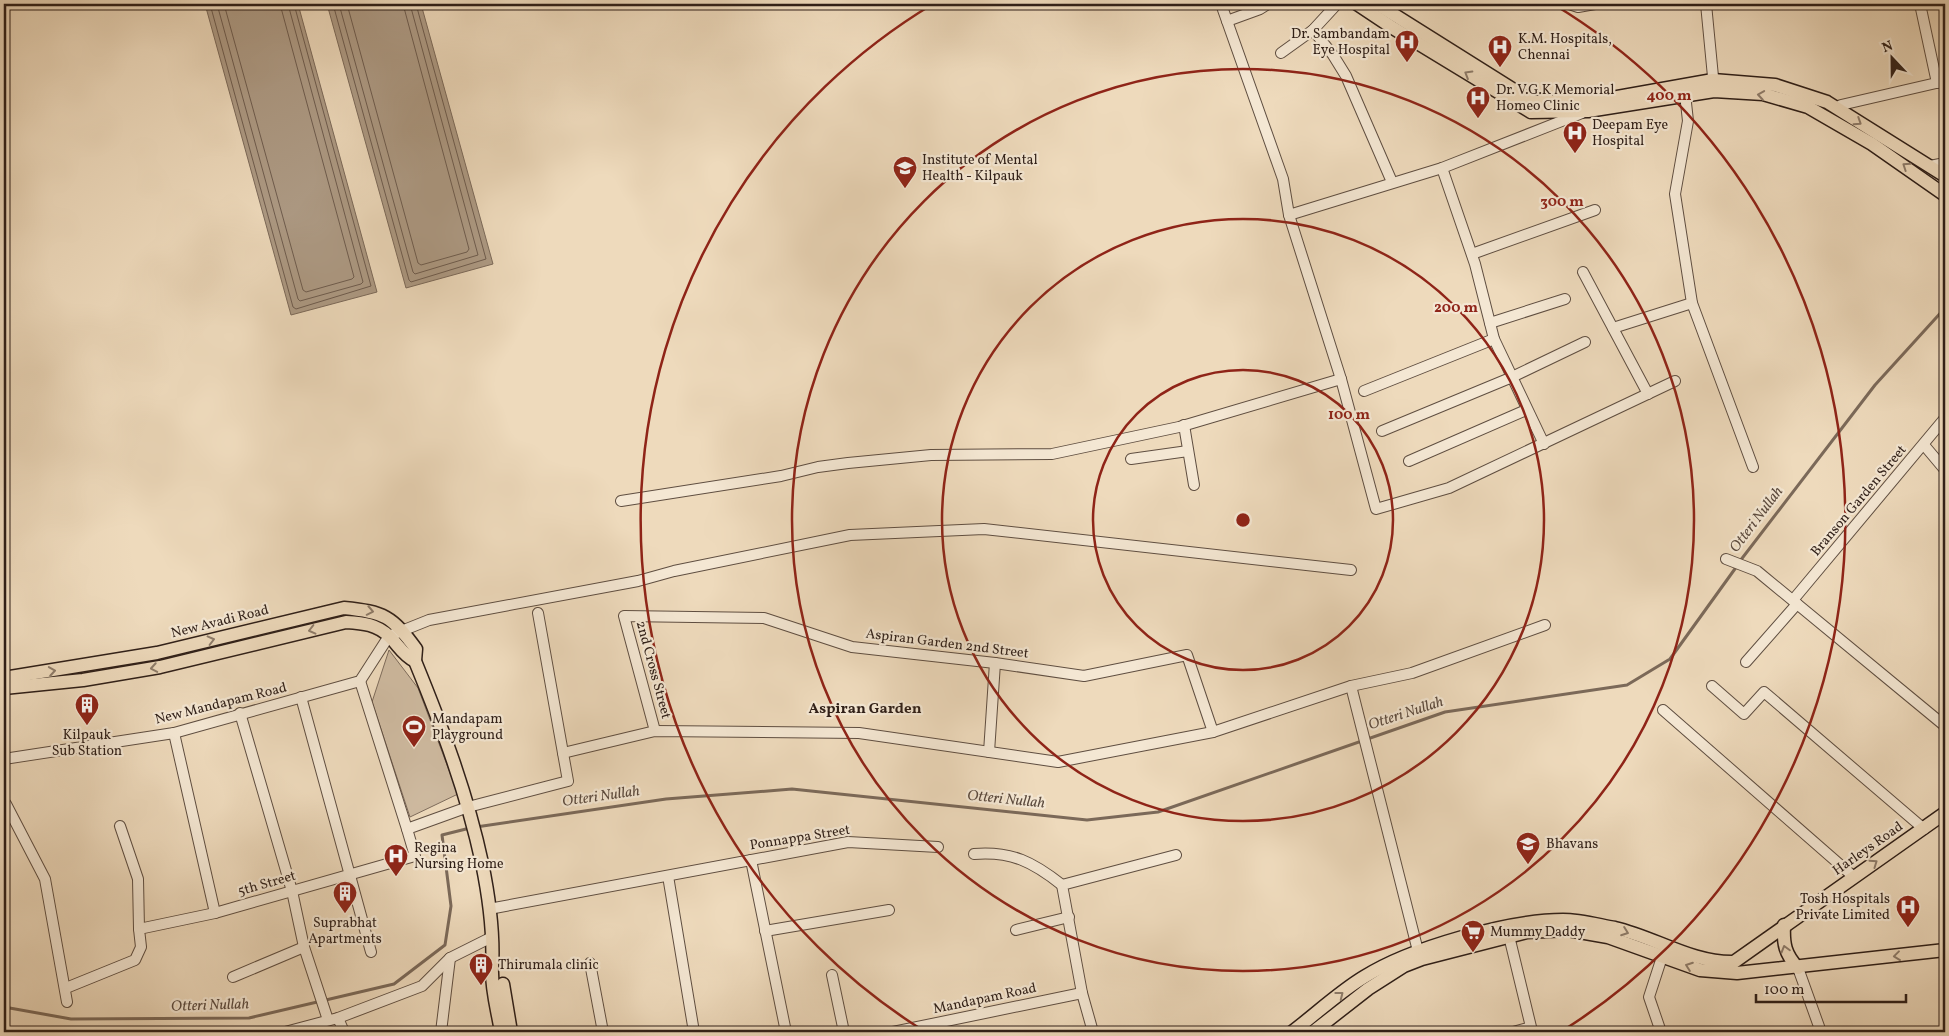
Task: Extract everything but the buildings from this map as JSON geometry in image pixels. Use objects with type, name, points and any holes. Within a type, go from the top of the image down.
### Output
[{"type":"main road","points":[[1357,4],[1531,112],[1588,111],[1685,94],[1714,85],[1763,94],[1808,107],[1872,144],[1945,195]]},
{"type":"main road","points":[[1376,4],[1533,102],[1594,101],[1714,85],[1775,85],[1827,102],[1945,176]]},
{"type":"main road","name":"New Avadi Road","points":[[4,678],[157,653],[344,608],[375,611],[393,621],[416,649],[415,661],[447,740],[472,820],[489,909]]},
{"type":"main road","name":"New Avadi Road","points":[[4,688],[82,680],[160,667],[346,622],[371,624],[390,636],[406,656],[415,661]]},
{"type":"main road","name":"Harleys Road","points":[[1418,951],[1527,922],[1563,920],[1620,929],[1705,960],[1734,962],[1945,813]]},
{"type":"main road","points":[[489,909],[494,958],[492,969],[501,1032]]},
{"type":"main road","points":[[1784,925],[1783,945],[1788,957],[1798,968]]},
{"type":"main road","points":[[1313,1032],[1368,989],[1404,966],[1422,959],[1527,932],[1568,930],[1608,937],[1700,970],[1737,973],[1798,968],[1945,950]]},
{"type":"main road","points":[[1292,1032],[1363,977],[1394,960],[1418,951]]},
{"type":"main road","points":[[494,958],[500,968],[511,1032]]},
{"type":"street","points":[[1222,4],[1283,179],[1289,215],[1340,379],[1376,509],[1449,488],[1675,381]]},
{"type":"street","points":[[1227,21],[1260,9],[1268,4]]},
{"type":"street","points":[[1281,53],[1313,30],[1337,4]]},
{"type":"street","points":[[1569,4],[1578,7],[1595,4]]},
{"type":"street","points":[[1706,4],[1714,85]]},
{"type":"street","points":[[1836,108],[1841,105],[1941,82],[1920,4]]},
{"type":"street","points":[[1313,30],[1333,55],[1346,76],[1392,182]]},
{"type":"street","points":[[1685,94],[1688,121],[1675,194],[1692,303],[1753,467]]},
{"type":"street","points":[[1289,215],[1442,168],[1588,111]]},
{"type":"street","points":[[1930,166],[1945,163]]},
{"type":"street","points":[[1442,168],[1472,254],[1494,339],[1510,378],[1544,444]]},
{"type":"street","points":[[1472,254],[1595,210]]},
{"type":"street","points":[[1583,272],[1648,394]]},
{"type":"street","points":[[1490,323],[1565,299]]},
{"type":"street","points":[[1613,328],[1692,303]]},
{"type":"street","points":[[1364,392],[1494,339]]},
{"type":"street","points":[[1382,431],[1510,378],[1585,342]]},
{"type":"street","points":[[621,501],[856,462],[931,455],[1052,454],[1184,426],[1340,379]]},
{"type":"street","points":[[1410,461],[1526,410]]},
{"type":"street","name":"Branson Garden Street","points":[[1746,662],[1945,418]]},
{"type":"street","points":[[1184,426],[1194,485]]},
{"type":"street","points":[[1924,446],[1945,470]]},
{"type":"street","points":[[1131,459],[1188,452]]},
{"type":"street","points":[[538,613],[568,781],[468,806],[408,830],[360,681],[390,636],[429,620],[638,581],[674,571],[850,535],[984,529],[1351,570]]},
{"type":"street","points":[[1726,559],[1757,571],[1945,726]]},
{"type":"street","name":"Aspiran Garden 2nd Street","points":[[624,616],[764,618],[852,647],[995,663],[1084,676],[1187,655],[1214,732]]},
{"type":"street","name":"2nd Cross Street","points":[[624,616],[655,731]]},
{"type":"street","points":[[562,753],[655,731],[859,733],[1058,762],[1214,732],[1351,686],[1412,673],[1545,625]]},
{"type":"street","points":[[989,752],[995,663]]},
{"type":"street","name":"New Mandapam Road","points":[[4,758],[174,733],[360,681]]},
{"type":"street","points":[[1351,686],[1418,951]]},
{"type":"street","points":[[1712,686],[1744,714],[1764,692],[1924,829]]},
{"type":"street","points":[[301,698],[351,873],[371,952]]},
{"type":"street","points":[[1663,710],[1854,877]]},
{"type":"street","points":[[240,713],[292,891],[304,947],[320,996],[330,1017],[344,1032]]},
{"type":"street","points":[[174,733],[215,913]]},
{"type":"street","points":[[6,804],[45,879],[67,1002]]},
{"type":"street","points":[[66,988],[134,960],[141,947],[138,879],[120,826]]},
{"type":"street","name":"5th Street","points":[[139,929],[215,913],[415,856],[408,830]]},
{"type":"street","name":"Ponnappa Street","points":[[489,909],[848,842],[938,847]]},
{"type":"street","points":[[974,854],[994,853],[1032,863],[1062,885],[1082,993],[1092,1032]]},
{"type":"street","points":[[1062,885],[1145,865],[1176,855]]},
{"type":"street","points":[[751,860],[786,1032]]},
{"type":"street","points":[[668,876],[694,1032]]},
{"type":"street","points":[[765,930],[888,910]]},
{"type":"street","points":[[1016,930],[1069,917]]},
{"type":"street","points":[[1509,936],[1531,1027],[1519,1031]]},
{"type":"street","points":[[285,1032],[422,986],[450,958],[492,937]]},
{"type":"street","points":[[233,977],[304,947]]},
{"type":"street","points":[[1661,1032],[1649,997],[1662,957]]},
{"type":"street","points":[[441,1032],[450,958]]},
{"type":"street","points":[[590,963],[603,1032]]},
{"type":"street","points":[[1798,968],[1820,1032]]},
{"type":"street","points":[[832,975],[844,1032]]},
{"type":"street","name":"Mandapam Road","points":[[893,1032],[1082,993]]},
{"type":"shaded area","name":"Mandapam Playground","points":[[389,650],[418,688],[458,794],[410,817],[372,702]]},
{"type":"water","points":[[205,4],[298,4],[377,292],[291,315]]},
{"type":"water","points":[[327,4],[421,4],[493,264],[406,288]]},
{"type":"waterway","name":"Otteri Nullah","points":[[1740,561],[1875,385],[1945,308]]},
{"type":"waterway","name":"Otteri Nullah","points":[[476,827],[666,799],[792,789],[1087,820],[1158,812],[1445,712],[1627,685],[1670,659],[1737,566]]},
{"type":"waterway","name":"Otteri Nullah","points":[[4,1007],[71,1019],[249,1018],[394,984],[445,945],[451,906],[442,835],[470,828]]},
{"type":"place","name":"Dr. Sambandam Eye Hospital","points":[[1407,63]]},
{"type":"place","name":"K.M. Hospitals, Chennai","points":[[1500,68]]},
{"type":"place","name":"Dr. V.G.K Memorial Homeo Clinic","points":[[1478,119]]},
{"type":"place","name":"Deepam Eye Hospital","points":[[1575,154]]},
{"type":"place","name":"Institute of Mental Health - Kilpauk","points":[[905,189]]},
{"type":"place","name":"Kilpauk Sub Station","points":[[87,726]]},
{"type":"place","name":"Mandapam Playground","points":[[414,748]]},
{"type":"place","name":"Bhavans","points":[[1528,865]]},
{"type":"place","name":"Regina Nursing Home","points":[[396,877]]},
{"type":"place","name":"Suprabhat Apartments","points":[[345,914]]},
{"type":"place","name":"Tosh Hospitals Private Limited","points":[[1908,928]]},
{"type":"place","name":"Mummy Daddy","points":[[1473,953]]},
{"type":"place","name":"Thirumala clinic","points":[[481,986]]},
{"type":"district","name":"Aspiran Garden","points":[[865,709]]}]
